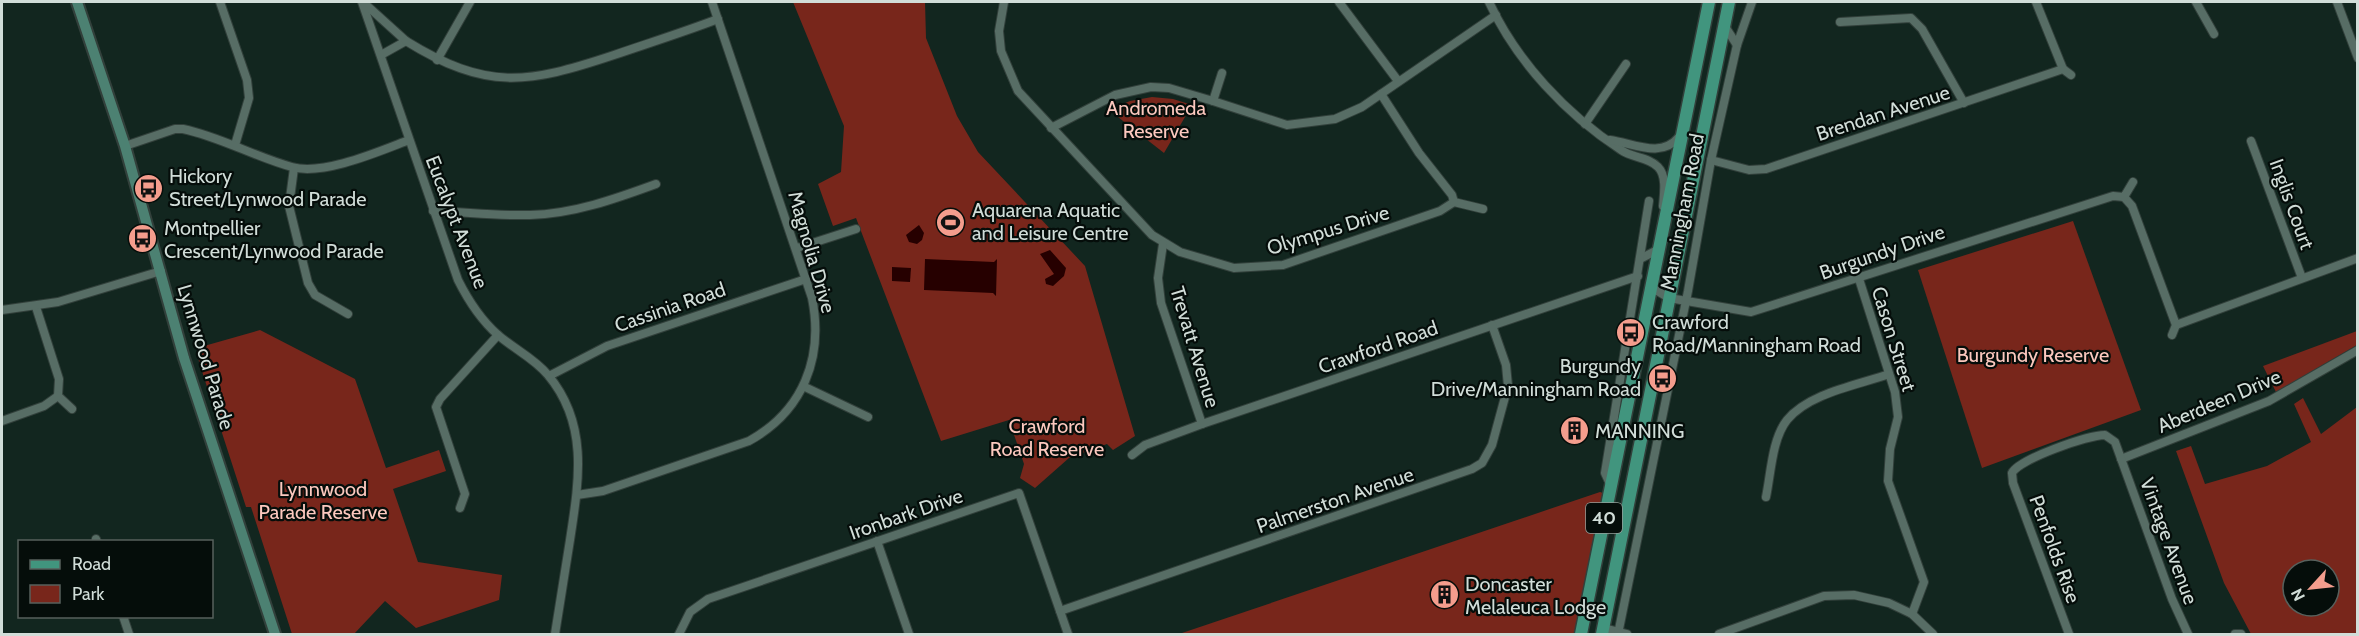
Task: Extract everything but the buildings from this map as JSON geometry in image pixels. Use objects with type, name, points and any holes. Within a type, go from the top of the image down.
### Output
[{"type":"main road","name":"Lynnwood Parade","points":[[76,2],[124,146],[184,358],[275,634]]},
{"type":"main road","name":"Manningham Road","points":[[1582,629],[1709,2]]},
{"type":"main road","name":"Manningham Road","points":[[1603,631],[1729,2]]},
{"type":"main road","points":[[1675,169],[1695,174]]},
{"type":"main road","points":[[1582,629],[1603,631]]},
{"type":"street","points":[[220,2],[248,89],[249,98],[236,145]]},
{"type":"street","points":[[362,2],[406,41],[437,60],[475,74],[516,79],[567,71],[718,20]]},
{"type":"street","name":"Eucalypt Avenue","points":[[362,2],[458,280],[468,300],[498,335],[537,362],[549,376],[564,398],[576,432],[580,463],[577,495],[555,634]]},
{"type":"street","points":[[437,60],[470,2]]},
{"type":"street","name":"Magnolia Drive","points":[[577,495],[603,491],[748,441],[779,418],[805,387],[816,340],[815,312],[796,248],[712,2]]},
{"type":"street","name":"Olympus Drive","points":[[1004,2],[999,32],[1005,65],[1018,91],[1163,244],[1215,265],[1234,268],[1267,267],[1299,260],[1440,211],[1454,202]]},
{"type":"street","points":[[1339,2],[1398,81]]},
{"type":"street","points":[[1489,2],[1530,68],[1585,124],[1633,157],[1657,165],[1662,172],[1663,227]]},
{"type":"street","name":"Manningham Road","points":[[1618,633],[1686,301],[1711,160],[1737,45],[1752,2]]},
{"type":"street","points":[[2036,2],[2063,69],[2071,75]]},
{"type":"street","points":[[2196,2],[2214,34]]},
{"type":"street","points":[[2337,2],[2358,58]]},
{"type":"street","points":[[1051,128],[1105,100],[1133,89],[1169,88],[1213,100],[1276,122],[1300,124],[1348,114],[1496,15]]},
{"type":"street","points":[[1840,22],[1911,18],[1922,29],[1964,103]]},
{"type":"street","points":[[1719,54],[1737,45],[1724,25]]},
{"type":"street","points":[[381,55],[406,41]]},
{"type":"street","points":[[1585,124],[1626,64]]},
{"type":"street","name":"Brendan Avenue","points":[[1711,160],[1749,170],[1766,169],[2063,69]]},
{"type":"street","points":[[1213,100],[1222,73]]},
{"type":"street","points":[[1381,94],[1419,153],[1452,195],[1454,202],[1483,209]]},
{"type":"street","points":[[124,146],[175,129],[191,130],[294,168],[318,167],[360,158],[409,140]]},
{"type":"street","points":[[1608,140],[1636,147],[1665,148],[1673,144],[1682,134]]},
{"type":"street","name":"Inglis Court","points":[[2251,141],[2302,278]]},
{"type":"street","points":[[294,168],[289,206],[308,283],[315,295],[348,315]]},
{"type":"street","points":[[2133,182],[2124,197],[2132,206],[2176,325],[2172,335]]},
{"type":"street","points":[[433,211],[486,214],[556,212],[613,199],[656,184]]},
{"type":"street","name":"Burgundy Drive","points":[[1651,287],[1669,298],[1751,312],[2102,199],[2124,197]]},
{"type":"street","name":"Manningham Road","points":[[1611,486],[1605,473],[1649,201]]},
{"type":"street","points":[[796,248],[856,229]]},
{"type":"street","name":"Trevatt Avenue","points":[[1163,244],[1158,278],[1161,303],[1202,424]]},
{"type":"street","name":"Manningham Road","points":[[1640,259],[1659,249]]},
{"type":"street","points":[[2176,325],[2358,258]]},
{"type":"street","points":[[2,310],[36,307],[161,271]]},
{"type":"street","name":"Crawford Road","points":[[1132,455],[1145,445],[1202,424],[1638,276]]},
{"type":"street","name":"Cassinia Road","points":[[549,376],[607,346],[806,279]]},
{"type":"street","name":"Cason Street","points":[[1859,279],[1895,392],[1899,417],[1890,449],[1888,481],[1924,582],[1912,614]]},
{"type":"street","points":[[36,307],[59,379],[58,396]]},
{"type":"street","name":"Palmerston Avenue","points":[[1060,611],[1472,469],[1482,463],[1492,446],[1508,386],[1506,365],[1492,325]]},
{"type":"street","points":[[460,508],[465,494],[436,407],[440,399],[498,335]]},
{"type":"street","name":"Aberdeen Drive","points":[[2121,459],[2269,401],[2358,350]]},
{"type":"street","points":[[1766,497],[1777,442],[1787,421],[1802,407],[1820,398],[1889,374]]},
{"type":"street","points":[[805,387],[868,417]]},
{"type":"street","points":[[58,396],[72,409]]},
{"type":"street","points":[[2,421],[44,406],[58,396]]},
{"type":"street","name":"Vintage Avenue","points":[[2012,473],[2020,464],[2098,435],[2105,435],[2115,442],[2172,599],[2188,634]]},
{"type":"street","name":"Penfolds Rise","points":[[2012,473],[2013,483],[2069,634]]},
{"type":"street","name":"Ironbark Drive","points":[[679,634],[685,620],[702,603],[1019,493],[1068,634]]},
{"type":"street","points":[[877,541],[909,634]]},
{"type":"street","points":[[1719,634],[1739,631],[1824,596],[1854,595],[1889,603],[1912,614],[1933,634]]},
{"type":"street","points":[[124,618],[129,634]]},
{"type":"street","points":[[1603,631],[1627,634]]},
{"type":"street","points":[[2235,634],[2241,634]]},
{"type":"green space","name":"Aquarena Aquatic and Leisure Centre","points":[[793,2],[925,2],[926,38],[957,116],[978,152],[1085,266],[1135,436],[1113,450],[1107,444],[1069,458],[1035,488],[1020,478],[1024,464],[1009,420],[941,441],[856,218],[833,226],[818,184],[841,172],[844,126]]},
{"type":"green space","name":"Andromeda Reserve","points":[[1152,97],[1173,99],[1192,105],[1164,153],[1109,110],[1130,101]]},
{"type":"green space","name":"Burgundy Reserve","points":[[2073,221],[2141,410],[1982,468],[1918,270]]},
{"type":"green space","name":"Lynnwood Parade Reserve","points":[[260,330],[355,379],[386,468],[439,450],[446,471],[393,489],[418,562],[502,575],[499,600],[416,628],[385,601],[354,634],[292,634],[251,507],[246,507],[199,362],[197,348]]},
{"type":"green space","points":[[2357,331],[2357,345],[2276,392],[2263,366]]},
{"type":"green space","points":[[2303,398],[2321,434],[2357,407],[2357,634],[2251,634],[2224,583],[2176,451],[2191,446],[2205,484],[2267,466],[2311,442],[2294,404]]},
{"type":"green space","points":[[1600,492],[1609,495],[1582,634],[1179,634]]},
{"type":"shaded area","points":[[919,225],[924,233],[922,240],[917,244],[909,242],[906,235]]},
{"type":"shaded area","points":[[1050,250],[1066,268],[1064,276],[1053,286],[1046,284],[1045,279],[1054,274],[1040,254]]},
{"type":"shaded area","points":[[925,259],[994,262],[997,259],[996,296],[993,293],[924,290]]},
{"type":"shaded area","points":[[892,267],[911,268],[910,282],[892,281]]},
{"type":"place","name":"Hickory Street/Lynwood Parade","points":[[148,188]]},
{"type":"place","name":"Aquarena Aquatic and Leisure Centre","points":[[951,222]]},
{"type":"place","name":"Montpellier Crescent/Lynwood Parade","points":[[143,239]]},
{"type":"place","name":"Crawford Road/Manningham Road","points":[[1631,333]]},
{"type":"place","name":"Burgundy Drive/Manningham Road","points":[[1662,378]]},
{"type":"place","name":"MANNING","points":[[1574,431]]},
{"type":"place","name":"Doncaster Melaleuca Lodge","points":[[1444,595]]},
{"type":"park label","name":"Crawford Road Reserve","points":[[1047,438]]}]
